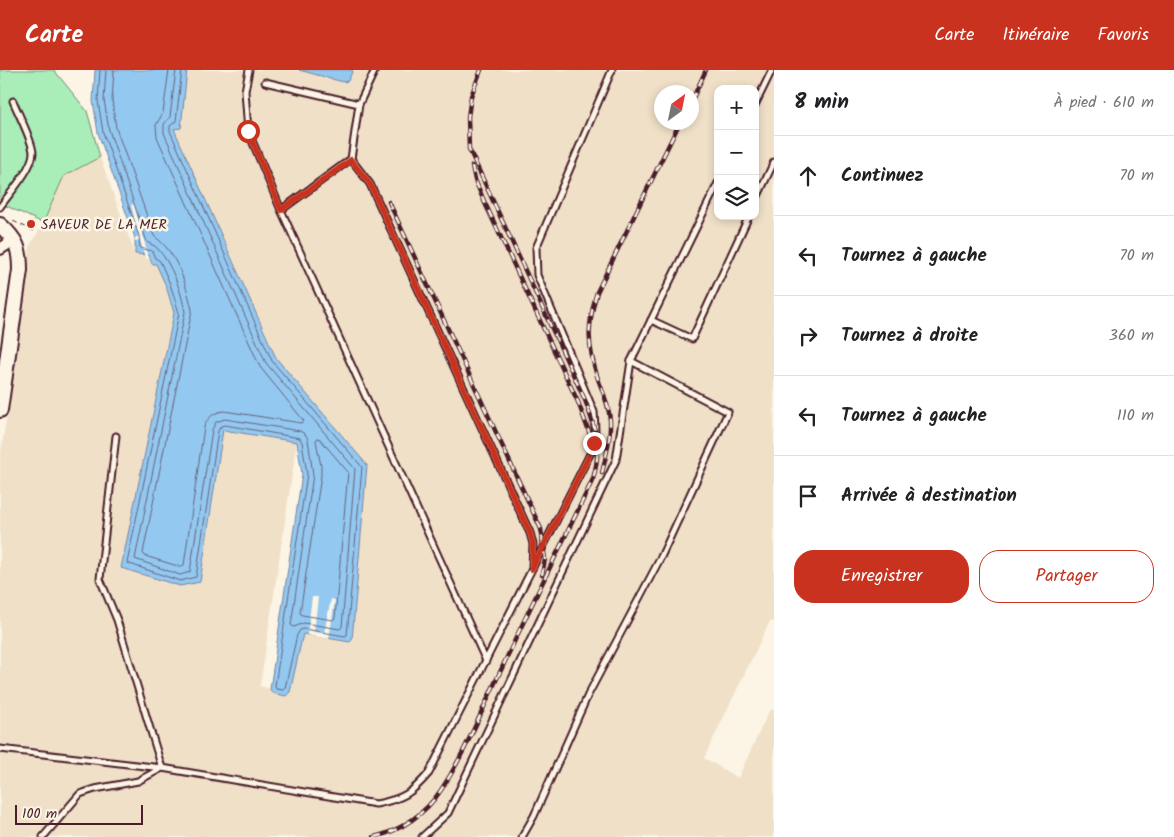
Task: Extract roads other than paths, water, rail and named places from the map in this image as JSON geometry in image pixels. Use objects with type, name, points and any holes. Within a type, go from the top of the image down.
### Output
[{"type":"main road","points":[[0,410],[20,270],[20,252],[4,222]]},
{"type":"street","points":[[0,249],[14,240]]},
{"type":"lane","points":[[249,70],[246,91],[248,131],[281,210],[486,661]]},
{"type":"lane","points":[[281,210],[351,160],[359,104],[374,70]]},
{"type":"lane","points":[[0,749],[162,768],[376,804],[396,800],[416,789],[430,774],[592,450],[596,428],[594,412],[537,275],[536,248],[612,70]]},
{"type":"lane","points":[[759,97],[772,70]]},
{"type":"lane","points":[[265,82],[359,104]]},
{"type":"lane","points":[[0,207],[29,167],[32,157],[32,147],[13,101]]},
{"type":"lane","points":[[351,160],[370,184],[530,533],[533,544],[532,569]]},
{"type":"lane","points":[[759,194],[774,162]]},
{"type":"lane","points":[[422,837],[448,813],[616,460],[631,361],[714,191]]},
{"type":"lane","points":[[651,320],[692,339],[747,220]]},
{"type":"lane","points":[[522,837],[534,816],[588,695],[661,557],[728,412],[631,361]]},
{"type":"lane","points":[[116,436],[100,579],[117,620],[162,768]]},
{"type":"lane","points":[[43,837],[80,794],[95,789],[138,781],[162,768]]},
{"type":"water","points":[[95,70],[187,70],[181,128],[174,129],[276,358],[367,465],[352,640],[350,642],[303,634],[290,692],[286,696],[272,693],[270,689],[302,474],[297,442],[223,430],[200,582],[180,586],[121,568],[174,313],[166,286],[156,264],[152,264],[149,255],[135,254],[135,238],[98,133],[93,101]]},
{"type":"water","points":[[299,70],[353,70],[348,81],[343,82]]},
{"type":"railway","points":[[374,837],[403,826],[412,820],[435,798],[450,776],[593,479],[596,468],[596,439],[585,400],[469,149],[468,117],[471,96],[481,70]]},
{"type":"railway","points":[[699,85],[706,70]]},
{"type":"railway","points":[[602,473],[609,440],[610,420],[607,404],[594,367],[590,345],[591,315],[597,292],[676,130]]},
{"type":"railway","points":[[472,166],[475,180],[484,201],[578,402],[589,432],[592,448]]},
{"type":"railway","points":[[389,202],[541,529],[545,559],[542,575]]},
{"type":"place","name":"SAVEUR DE LA MER","points":[[31,224]]}]
